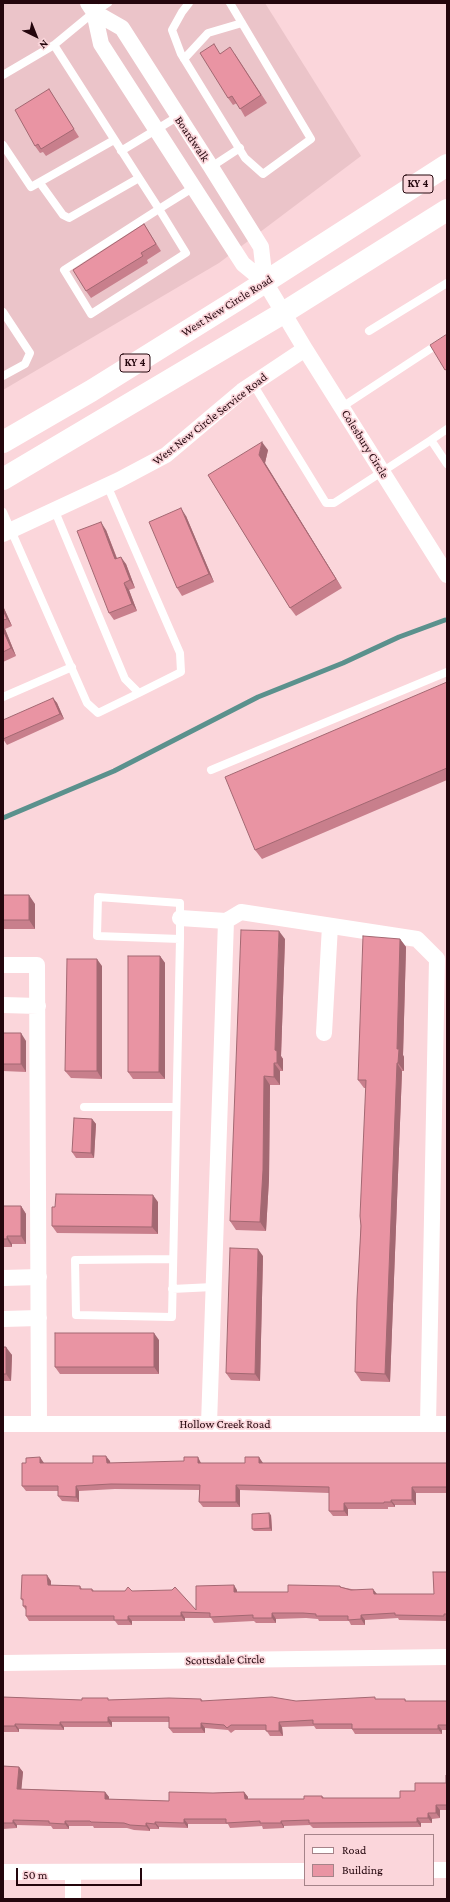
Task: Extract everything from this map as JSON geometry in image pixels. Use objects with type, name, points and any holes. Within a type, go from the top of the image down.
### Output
[{"type":"highway","name":"West New Circle Road","points":[[3,442],[91,390],[265,282],[447,166]]},
{"type":"highway","name":"KY 4","points":[[3,479],[283,313],[447,210]]},
{"type":"street","name":"Boardwalk","points":[[91,8],[122,28],[177,117],[211,167],[261,247],[265,282]]},
{"type":"street","name":"Boardwalk","points":[[91,8],[101,44],[157,128],[243,264],[265,282],[283,313]]},
{"type":"street","name":"Colesbury Circle","points":[[283,313],[382,472],[446,571]]},
{"type":"street","name":"West New Circle Service Road","points":[[7,532],[166,456],[253,384],[305,349]]},
{"type":"street","points":[[180,918],[226,921],[241,912],[417,939],[437,959],[428,1424]]},
{"type":"street","points":[[209,1424],[226,921]]},
{"type":"street","points":[[324,1033],[330,926]]},
{"type":"street","points":[[3,965],[37,965],[39,1424]]},
{"type":"street","points":[[3,1005],[38,1006]]},
{"type":"street","points":[[3,1278],[39,1278]]},
{"type":"street","points":[[3,1318],[39,1318]]},
{"type":"street","name":"Hollow Creek Road","points":[[3,1424],[447,1424]]},
{"type":"street","name":"Scottsdale Circle","points":[[3,1663],[447,1657]]},
{"type":"street","points":[[434,1870],[447,1870]]},
{"type":"street","points":[[3,1872],[304,1871]]},
{"type":"street","points":[[73,1872],[73,1899]]},
{"type":"lane","points":[[3,75],[54,45],[91,8],[108,3]]},
{"type":"lane","points":[[189,3],[172,30],[184,59],[245,158],[263,174],[311,139],[230,3]]},
{"type":"lane","points":[[184,59],[208,33],[242,23]]},
{"type":"lane","points":[[54,45],[121,151],[159,209],[186,252],[91,314],[64,270],[159,209],[194,187]]},
{"type":"lane","points":[[121,151],[177,117]]},
{"type":"lane","points":[[3,145],[31,188],[114,140]]},
{"type":"lane","points":[[211,167],[240,148]]},
{"type":"lane","points":[[40,182],[63,215],[69,218],[139,178]]},
{"type":"lane","points":[[369,331],[447,283]]},
{"type":"lane","points":[[3,312],[30,353],[25,364],[3,376]]},
{"type":"lane","points":[[342,407],[447,338]]},
{"type":"lane","points":[[253,384],[326,503],[334,503],[447,429]]},
{"type":"lane","points":[[431,440],[447,464]]},
{"type":"lane","points":[[3,512],[7,532],[72,667],[87,703],[98,713],[181,672],[180,653],[107,485]]},
{"type":"lane","points":[[54,509],[125,679],[139,693]]},
{"type":"lane","points":[[3,696],[72,667]]},
{"type":"lane","points":[[211,770],[447,672]]},
{"type":"lane","points":[[173,1259],[75,1260],[76,1315],[172,1317],[180,939],[180,903],[98,897],[97,936],[180,939]]},
{"type":"lane","points":[[84,1107],[176,1107]]},
{"type":"lane","points":[[172,1288],[213,1287]]},
{"type":"shaded area","points":[[3,3],[265,3],[361,156],[219,263],[3,390]]},
{"type":"building","points":[[214,44],[220,54],[230,47],[261,95],[240,109],[232,96],[228,98],[200,53]]},
{"type":"building","points":[[49,89],[74,129],[41,149],[38,144],[35,146],[15,110]]},
{"type":"building","points":[[144,224],[156,244],[141,253],[143,256],[86,291],[73,270]]},
{"type":"building","points":[[447,334],[447,369],[445,370],[430,345]]},
{"type":"building","points":[[262,442],[259,455],[336,579],[290,608],[208,475]]},
{"type":"building","points":[[181,508],[209,574],[177,588],[149,522]]},
{"type":"building","points":[[101,522],[115,559],[121,557],[130,580],[124,583],[132,604],[109,613],[77,531]]},
{"type":"building","points":[[3,610],[7,619],[3,620]]},
{"type":"building","points":[[3,630],[11,648],[3,652]]},
{"type":"building","points":[[447,682],[447,768],[255,850],[225,777]]},
{"type":"building","points":[[53,698],[60,714],[3,739],[3,720]]},
{"type":"building","points":[[3,895],[29,895],[29,920],[3,920]]},
{"type":"building","points":[[241,930],[279,931],[275,1050],[277,1051],[277,1063],[274,1063],[274,1077],[264,1076],[263,1170],[260,1222],[230,1221]]},
{"type":"building","points":[[363,936],[400,939],[397,1049],[399,1049],[397,1063],[385,1374],[355,1372],[366,1080],[358,1080]]},
{"type":"building","points":[[128,956],[160,956],[159,1072],[128,1072]]},
{"type":"building","points":[[67,959],[97,959],[97,1071],[65,1071]]},
{"type":"building","points":[[3,1033],[21,1033],[21,1064],[3,1064]]},
{"type":"building","points":[[74,1118],[92,1119],[91,1153],[72,1152]]},
{"type":"building","points":[[56,1194],[153,1195],[152,1227],[52,1226],[52,1207],[55,1207]]},
{"type":"building","points":[[3,1206],[21,1206],[21,1236],[7,1236],[7,1239],[3,1239]]},
{"type":"building","points":[[230,1248],[258,1249],[255,1374],[226,1373]]},
{"type":"building","points":[[55,1333],[154,1333],[154,1367],[55,1367]]},
{"type":"building","points":[[3,1347],[6,1347],[6,1374],[3,1374]]},
{"type":"building","points":[[93,1456],[106,1456],[107,1463],[184,1461],[184,1457],[198,1457],[198,1463],[245,1463],[245,1457],[259,1457],[259,1463],[447,1463],[447,1487],[412,1487],[412,1500],[391,1500],[391,1502],[384,1503],[344,1503],[344,1511],[329,1511],[329,1487],[236,1485],[236,1502],[199,1502],[200,1485],[111,1484],[76,1486],[76,1497],[58,1496],[58,1486],[22,1486],[22,1463],[26,1463],[26,1458],[40,1457],[40,1463],[93,1463]]},
{"type":"building","points":[[269,1513],[270,1528],[252,1529],[252,1514]]},
{"type":"building","points":[[433,1572],[447,1572],[447,1614],[444,1614],[444,1616],[395,1615],[395,1613],[361,1615],[361,1619],[348,1620],[348,1616],[316,1616],[316,1614],[303,1613],[272,1613],[272,1618],[253,1618],[253,1615],[210,1617],[210,1613],[181,1612],[181,1616],[128,1616],[128,1620],[114,1620],[114,1616],[26,1616],[26,1606],[23,1606],[23,1599],[21,1599],[22,1575],[47,1575],[48,1585],[80,1586],[80,1589],[92,1589],[92,1591],[125,1591],[128,1587],[132,1591],[172,1590],[175,1587],[196,1610],[196,1586],[234,1585],[234,1592],[288,1592],[288,1585],[340,1586],[351,1590],[373,1589],[374,1594],[434,1594]]},
{"type":"building","points":[[3,1697],[82,1700],[82,1698],[108,1698],[108,1700],[169,1698],[201,1699],[201,1701],[272,1697],[296,1701],[375,1697],[375,1699],[405,1699],[405,1701],[447,1701],[447,1725],[438,1725],[438,1729],[352,1729],[352,1724],[313,1724],[313,1720],[279,1722],[279,1731],[266,1731],[266,1725],[231,1725],[227,1728],[224,1725],[201,1723],[201,1728],[169,1728],[169,1717],[108,1717],[108,1722],[60,1722],[60,1725],[15,1724],[15,1726],[3,1726]]},
{"type":"building","points":[[3,1766],[19,1767],[17,1789],[105,1792],[105,1799],[169,1801],[169,1792],[244,1792],[245,1799],[304,1799],[304,1796],[322,1796],[322,1798],[400,1798],[400,1791],[415,1791],[415,1783],[446,1783],[447,1775],[447,1805],[436,1805],[436,1813],[428,1813],[428,1818],[417,1818],[417,1822],[309,1823],[309,1820],[281,1821],[281,1823],[260,1823],[260,1821],[226,1823],[226,1819],[184,1819],[184,1823],[155,1822],[155,1824],[146,1823],[146,1826],[90,1821],[65,1821],[65,1824],[49,1823],[49,1821],[13,1820],[13,1823],[3,1823]]},
{"type":"waterway","points":[[3,818],[114,771],[258,697],[343,663],[399,637],[445,620]]}]
